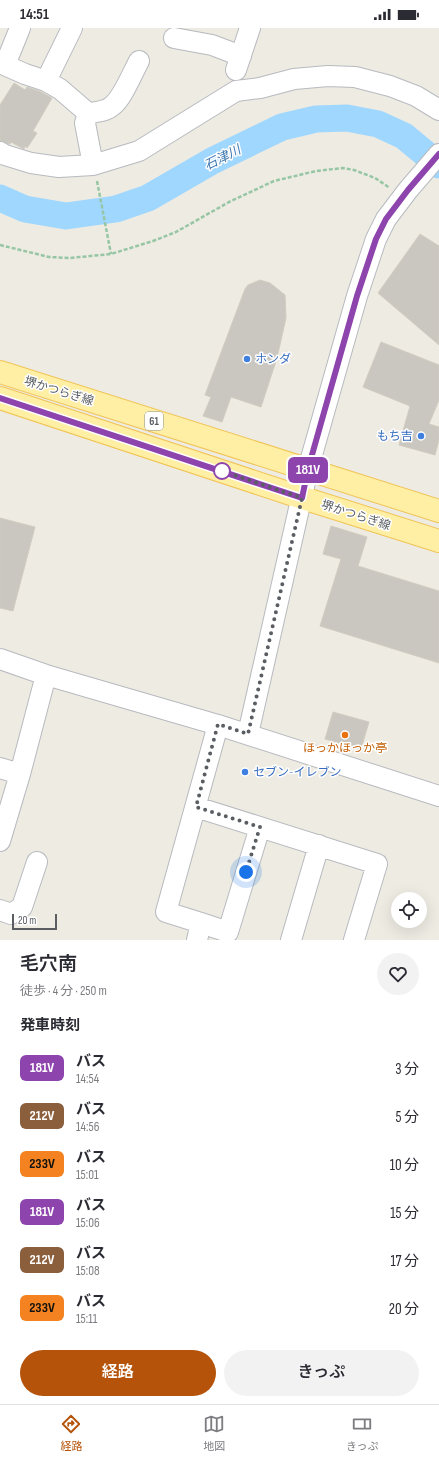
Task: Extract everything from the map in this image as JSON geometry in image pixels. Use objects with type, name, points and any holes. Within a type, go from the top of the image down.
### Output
[{"type":"main road","name":"堺かつらぎ線","points":[[0,372],[439,511]]},
{"type":"main road","name":"堺かつらぎ線","points":[[0,398],[302,498],[439,541]]},
{"type":"street","points":[[20,28],[3,64],[24,74],[46,81],[60,89],[88,114]]},
{"type":"street","points":[[46,81],[72,28]]},
{"type":"street","points":[[174,38],[212,45],[238,63],[250,28]]},
{"type":"street","points":[[88,114],[104,111],[113,106],[125,88],[138,61]]},
{"type":"street","points":[[0,152],[31,163],[94,171],[139,151],[236,91],[260,88],[294,79],[328,76],[355,77],[390,86],[416,96],[439,110]]},
{"type":"street","points":[[88,114],[85,123],[94,171]]},
{"type":"street","points":[[248,734],[308,469],[357,296],[376,239],[386,219],[439,154]]},
{"type":"street","points":[[0,659],[46,675],[218,724],[439,796]]},
{"type":"street","points":[[0,838],[20,774],[46,675]]},
{"type":"street","points":[[218,724],[166,912],[199,932],[228,932],[260,827]]},
{"type":"street","points":[[0,768],[20,774]]},
{"type":"street","points":[[196,807],[377,864],[354,940]]},
{"type":"street","points":[[291,940],[319,845]]},
{"type":"street","points":[[0,910],[11,914],[22,907],[37,862]]},
{"type":"path","points":[[0,245],[49,256],[70,258],[111,254],[154,241],[176,232],[229,202],[274,180],[316,171],[343,168],[354,170],[376,178],[394,191],[406,193]]},
{"type":"path","points":[[94,171],[111,254]]},
{"type":"building","points":[[14,83],[25,90],[27,87],[52,98],[33,131],[37,133],[27,148],[25,146],[24,149],[11,142],[10,144],[0,141],[0,105]]},
{"type":"building","points":[[420,234],[439,246],[439,345],[378,293]]},
{"type":"building","points":[[260,280],[270,283],[285,295],[286,318],[277,358],[261,407],[231,397],[222,422],[203,416],[211,397],[205,395],[245,289],[248,285]]},
{"type":"building","points":[[381,342],[439,365],[439,400],[429,424],[439,427],[439,440],[435,455],[399,445],[410,406],[363,387]]},
{"type":"building","points":[[0,518],[35,527],[13,611],[0,608]]},
{"type":"building","points":[[331,526],[367,537],[358,566],[439,591],[439,663],[320,626],[341,559],[323,554]]},
{"type":"building","points":[[333,712],[369,722],[361,749],[325,739]]},
{"type":"waterway","name":"石津川","points":[[0,198],[25,209],[66,216],[116,209],[148,198],[212,161],[282,127],[316,119],[347,118],[378,124],[404,136],[439,165]]},
{"type":"bus line","name":"181V","points":[[0,398],[302,498],[308,469],[357,296],[376,239],[386,219],[408,190],[439,154]]},
{"type":"place","name":"ホンダ","points":[[247,359]]},
{"type":"place","name":"もち吉","points":[[421,436]]},
{"type":"place","name":"ほっかほっか亭","points":[[345,735]]},
{"type":"place","name":"セブン-イレブン","points":[[245,772]]},
{"type":"route","points":[[222,471],[302,498],[248,734],[218,724],[196,807],[260,827],[246,872]]}]
